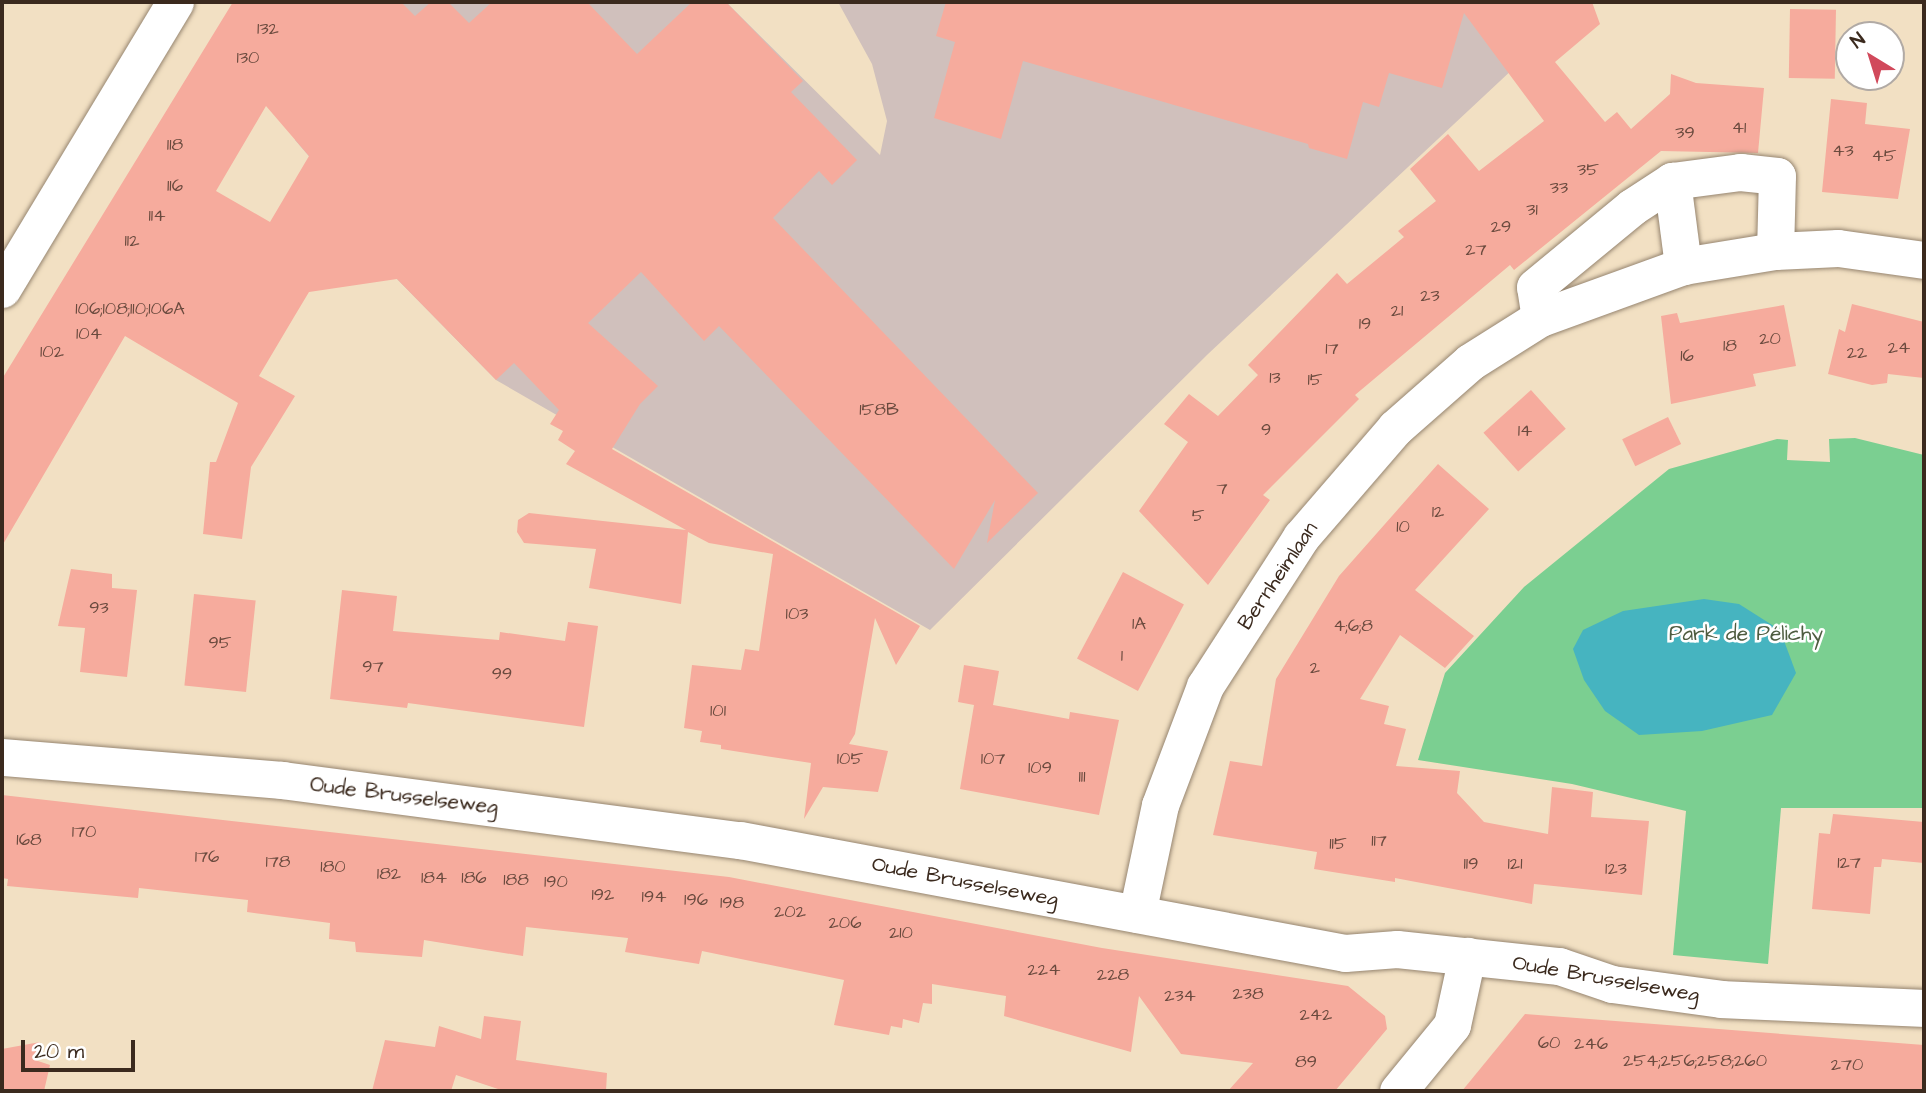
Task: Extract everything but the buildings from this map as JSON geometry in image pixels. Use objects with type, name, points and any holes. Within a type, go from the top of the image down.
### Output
[{"type":"street","points":[[2,289],[175,2]]},
{"type":"street","points":[[1539,318],[1535,287],[1632,207],[1672,181],[1740,172],[1777,176],[1775,251]]},
{"type":"street","points":[[1672,181],[1683,266]]},
{"type":"street","name":"Bernheimlaan","points":[[1137,914],[1160,806],[1205,686],[1301,537],[1395,428],[1470,362],[1539,318],[1683,266],[1775,251],[1839,248],[1924,260]]},
{"type":"street","name":"Oude Brusselseweg","points":[[2,757],[282,780],[740,839],[1345,953],[1397,949],[1559,966],[1612,984],[1721,999],[1924,1008]]},
{"type":"street","points":[[1398,1091],[1452,1025],[1467,956]]},
{"type":"shaded area","points":[[361,2],[726,2],[880,155],[887,121],[872,64],[838,2],[1552,2],[1530,53],[1208,354],[930,630],[496,380],[348,229],[350,204],[295,140],[399,41]]},
{"type":"green space","name":"Park de Pélichy","points":[[1855,438],[1924,455],[1924,808],[1781,808],[1768,964],[1673,955],[1686,811],[1572,784],[1418,760],[1445,673],[1524,587],[1669,469],[1777,439],[1788,440],[1787,460],[1830,462],[1829,439]]},
{"type":"water","points":[[1704,599],[1739,604],[1780,630],[1796,673],[1772,715],[1702,731],[1639,735],[1605,711],[1584,680],[1573,649],[1583,630],[1623,611]]}]
